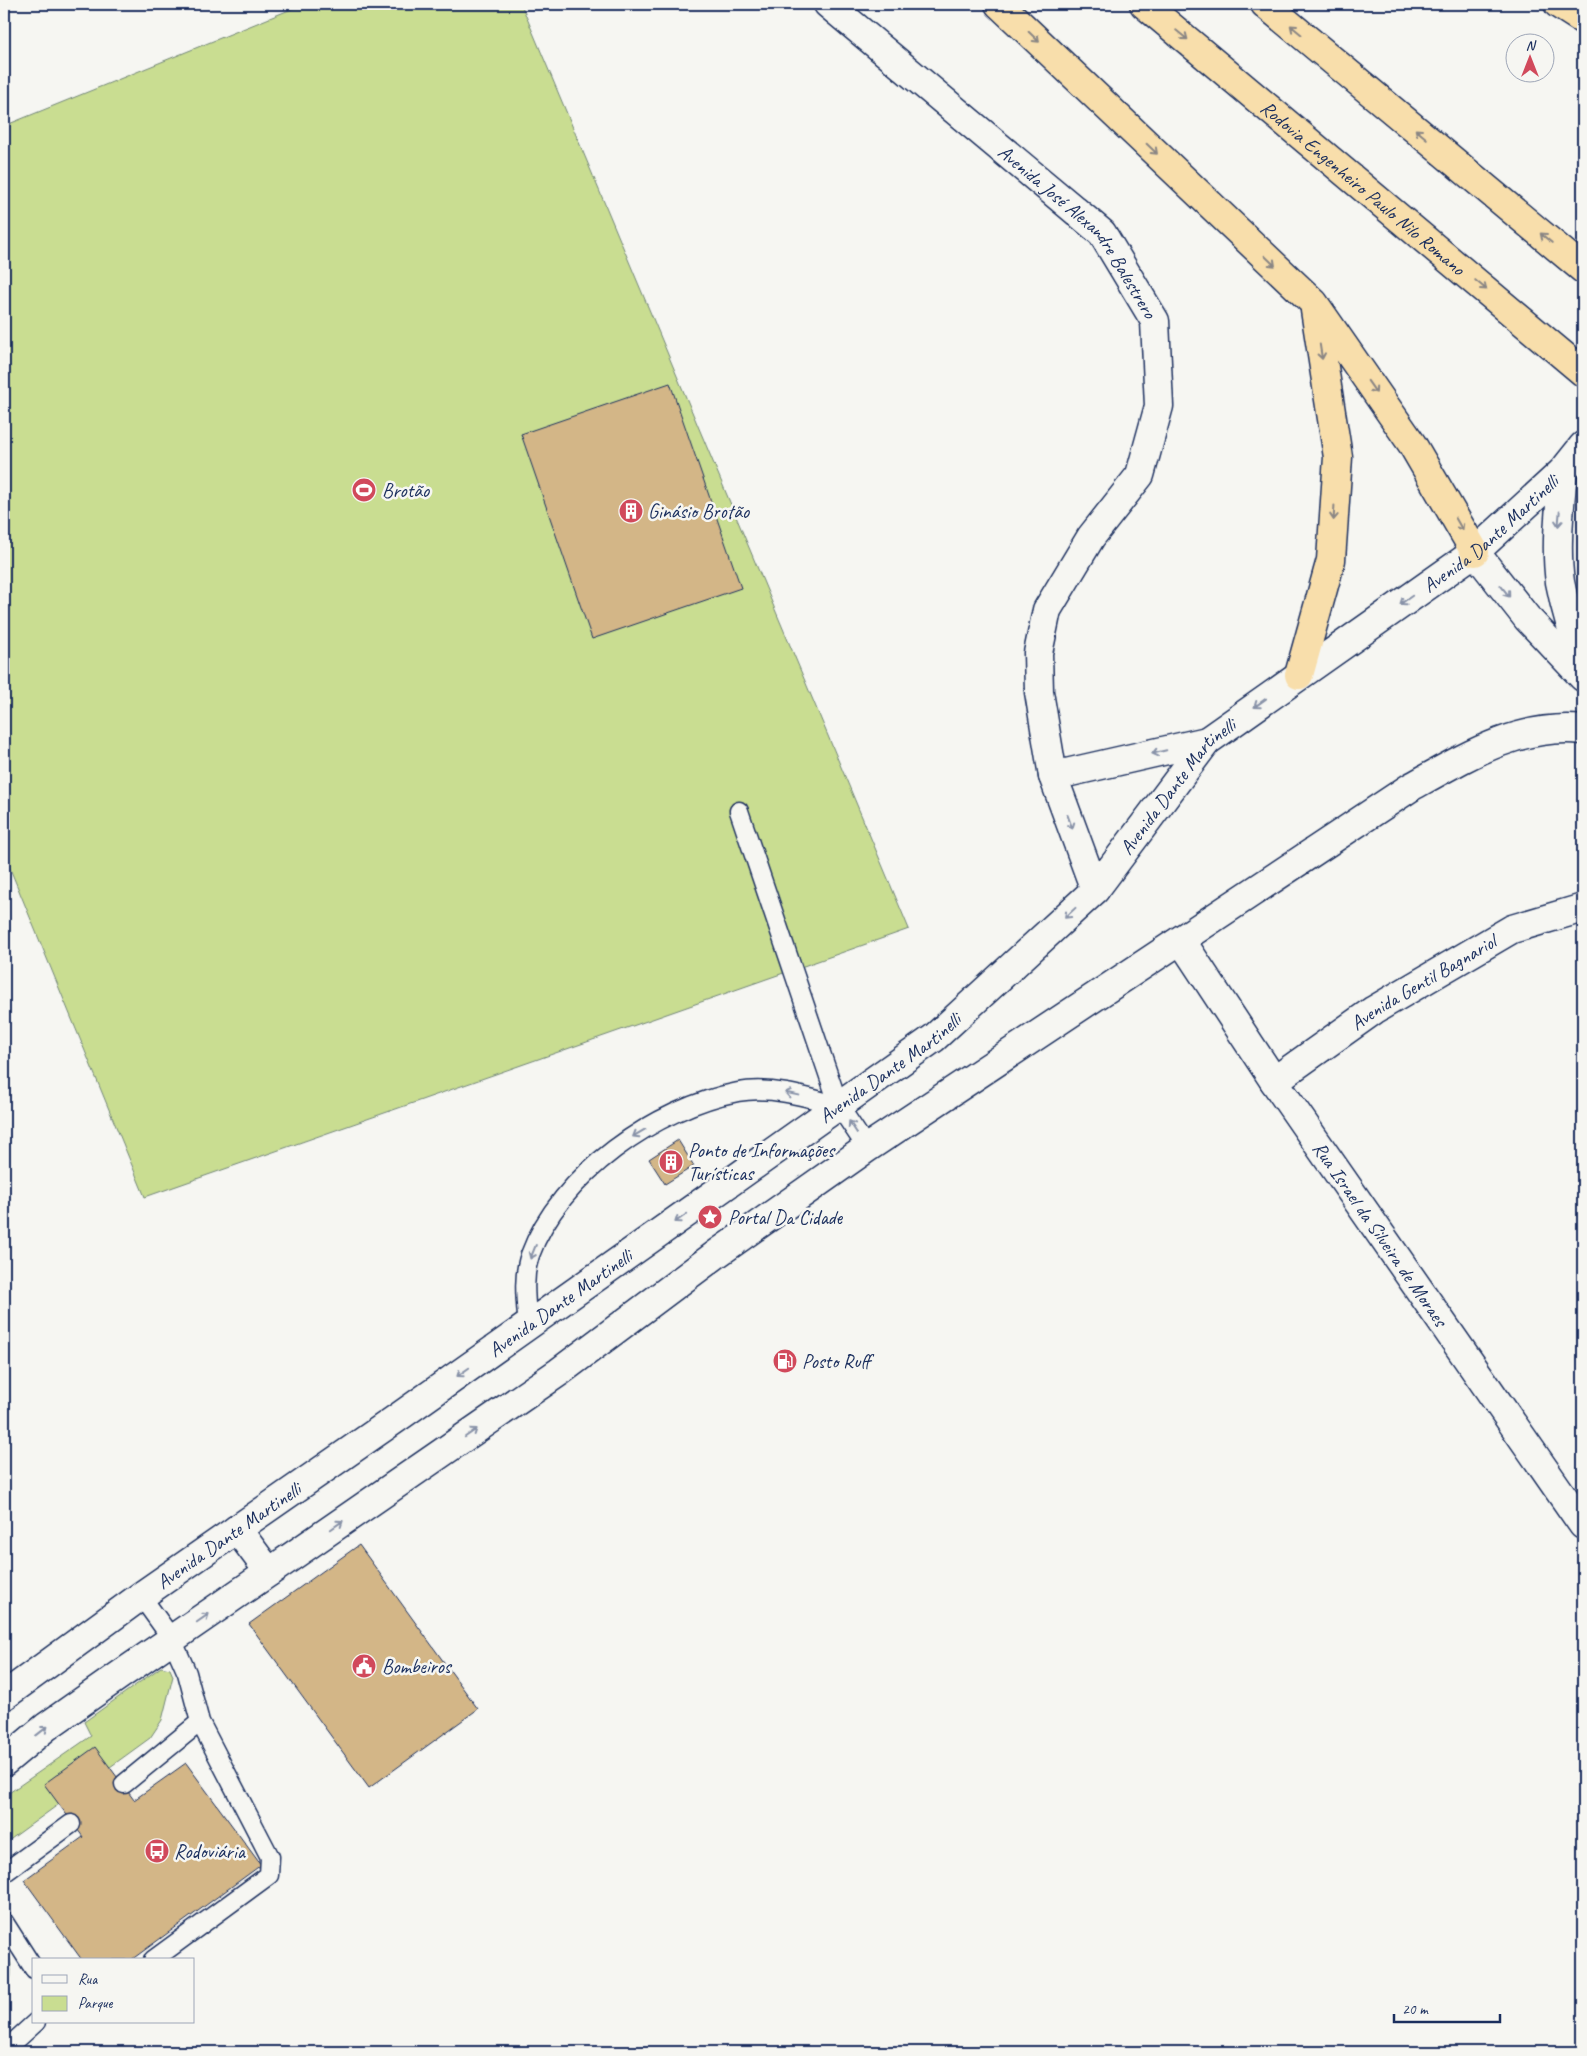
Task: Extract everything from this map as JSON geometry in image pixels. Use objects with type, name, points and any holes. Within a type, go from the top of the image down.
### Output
[{"type":"highway","points":[[999,4],[1314,304],[1412,444],[1475,552]]},
{"type":"highway","name":"Rodovia Engenheiro Paulo Nilo Romano","points":[[1144,4],[1583,372]]},
{"type":"highway","points":[[1265,4],[1583,269]]},
{"type":"highway","points":[[1558,4],[1583,20]]},
{"type":"highway","points":[[1299,675],[1332,560],[1338,457],[1314,304]]},
{"type":"main road","name":"Avenida José Alexandre Balestrero","points":[[828,4],[1102,233],[1155,320],[1159,406],[1140,476],[1091,536],[1047,610],[1038,653],[1039,692],[1054,776],[1095,890]]},
{"type":"main road","points":[[1571,460],[1558,533],[1560,582],[1576,642],[1583,659]]},
{"type":"main road","name":"Avenida Dante Martinelli","points":[[4,1696],[141,1596],[528,1326],[934,1038],[1095,890],[1207,741],[1475,552],[1571,460]]},
{"type":"main road","points":[[1475,552],[1526,618],[1583,677]]},
{"type":"main road","points":[[4,1762],[46,1727],[559,1372],[718,1253],[867,1148],[1411,787],[1478,750],[1524,733],[1566,728],[1583,730]]},
{"type":"main road","points":[[1054,776],[1207,741]]},
{"type":"main road","name":"Avenida Gentil Bagnariol","points":[[1274,1081],[1374,1010],[1512,929],[1583,908]]},
{"type":"main road","name":"Rua Israel da Silveira de Moraes","points":[[1181,940],[1274,1081],[1583,1525]]},
{"type":"main road","points":[[237,1529],[269,1572]]},
{"type":"lane","points":[[739,811],[839,1106],[867,1148]]},
{"type":"lane","points":[[528,1326],[525,1290],[530,1256],[551,1214],[579,1180],[625,1142],[668,1116],[703,1101],[740,1092],[789,1092],[839,1106]]},
{"type":"lane","points":[[141,1596],[172,1639],[187,1673],[200,1722],[270,1856],[269,1875],[156,1958]]},
{"type":"lane","points":[[124,1784],[200,1722]]},
{"type":"lane","points":[[4,1873],[71,1824]]},
{"type":"lane","points":[[4,1922],[32,1966]]},
{"type":"lane","points":[[4,2050],[34,2024]]},
{"type":"green space","name":"Brotão","points":[[304,4],[521,4],[909,929],[145,1197],[4,854],[4,126]]},
{"type":"green space","points":[[161,1667],[170,1669],[173,1676],[162,1720],[150,1738],[4,1844],[4,1794],[6,1795],[91,1736],[84,1722]]},
{"type":"green space","points":[[4,1942],[11,1963],[11,1977],[4,1997]]},
{"type":"building","name":"Ginásio Brotão","points":[[670,383],[741,588],[592,639],[521,434]]},
{"type":"building","name":"Ponto de Informações Turísticas","points":[[678,1140],[694,1166],[665,1184],[649,1159]]},
{"type":"building","name":"Bombeiros","points":[[359,1545],[478,1709],[369,1788],[249,1624]]},
{"type":"building","name":"Rodoviária","points":[[95,1747],[134,1800],[186,1763],[261,1865],[134,1958],[81,1958],[24,1880],[83,1837],[44,1784]]},
{"type":"place","name":"Brotão","points":[[364,490]]},
{"type":"place","name":"Ginásio Brotão","points":[[631,511]]},
{"type":"place","name":"Ponto de Informações Turísticas","points":[[671,1162]]},
{"type":"place","name":"Portal Da Cidade","points":[[710,1217]]},
{"type":"place","name":"Posto Ruff","points":[[785,1361]]},
{"type":"place","name":"Bombeiros","points":[[364,1666]]},
{"type":"place","name":"Rodoviária","points":[[157,1851]]}]
